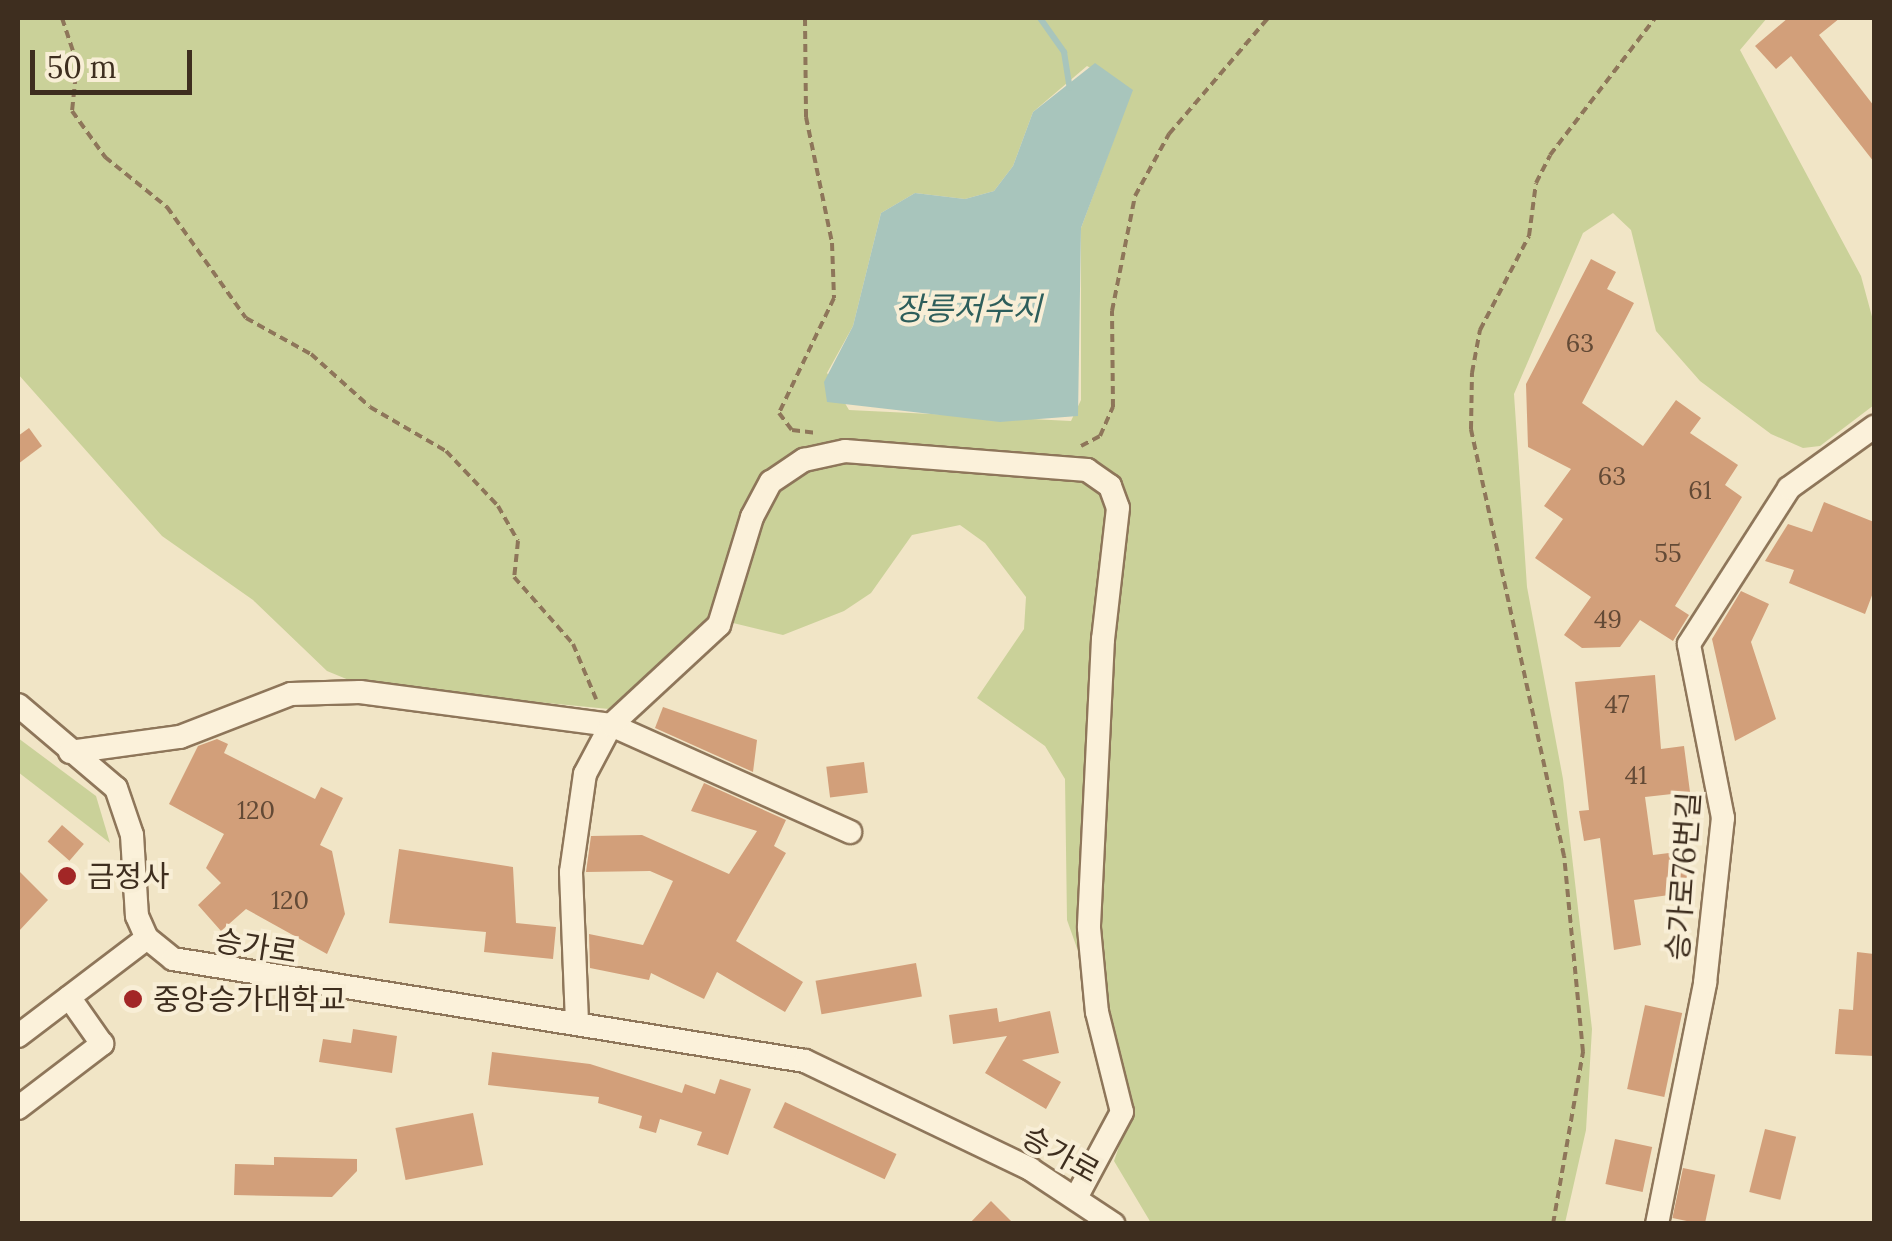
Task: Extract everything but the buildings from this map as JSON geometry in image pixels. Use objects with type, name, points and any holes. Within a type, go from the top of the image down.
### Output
[{"type":"street","name":"승가로76번길","points":[[1657,1224],[1705,983],[1723,818],[1689,644],[1789,488],[1874,427]]},
{"type":"street","points":[[576,1022],[574,832],[585,774],[611,726],[713,635],[760,498],[794,464],[823,454],[896,452],[1050,462],[1100,476],[1116,496],[1118,524],[1103,639],[1090,949],[1122,1112],[1077,1196]]},
{"type":"street","points":[[70,752],[180,737],[314,690],[611,726],[850,832]]},
{"type":"street","points":[[18,705],[108,780],[128,809],[135,905],[147,938],[18,1036]]},
{"type":"street","name":"승가로","points":[[147,938],[193,966],[576,1022],[828,1069],[1077,1196],[1113,1224]]},
{"type":"street","points":[[18,1108],[102,1044],[68,998]]},
{"type":"path","points":[[62,18],[77,63],[72,111],[105,158],[166,207],[246,318],[300,346],[370,407],[446,451],[498,506],[518,541],[514,577],[573,644],[611,726]]},
{"type":"path","points":[[805,18],[806,117],[832,243],[834,298],[779,414],[792,430],[832,434]]},
{"type":"path","points":[[1067,448],[1091,443],[1108,424],[1117,268],[1141,183],[1169,134],[1268,18]]},
{"type":"path","points":[[1553,1224],[1584,1052],[1564,856],[1471,429],[1472,373],[1480,330],[1529,236],[1536,183],[1550,154],[1655,18]]},
{"type":"green space","points":[[18,18],[1767,18],[1740,50],[1861,276],[1874,324],[1874,405],[1820,446],[1803,448],[1771,434],[1700,381],[1656,331],[1631,230],[1613,213],[1583,233],[1514,394],[1527,587],[1563,779],[1592,1029],[1586,1130],[1565,1223],[1151,1223],[1114,1161],[1133,1106],[1067,920],[1065,779],[1045,746],[977,698],[1024,629],[1026,597],[985,543],[960,525],[912,535],[871,593],[844,611],[783,635],[729,622],[609,709],[361,685],[327,671],[253,600],[162,536],[18,374]],"holes":[[[1087,66],[1132,90],[1081,228],[1081,400],[1071,421],[849,410],[827,373],[853,326],[881,213],[915,193],[965,199],[994,191],[1013,166],[1033,112]]]},
{"type":"green space","points":[[18,738],[96,796],[110,843],[18,772]]},
{"type":"water","name":"장릉저수지","points":[[1095,63],[1133,90],[1081,228],[1078,416],[1000,422],[827,402],[824,382],[853,326],[881,213],[915,193],[965,199],[994,191],[1013,166],[1033,112]]},
{"type":"waterway","points":[[1040,18],[1064,52],[1070,88]]},
{"type":"place","name":"금정사","points":[[67,876]]},
{"type":"place","name":"중앙승가대학교","points":[[133,999]]}]
